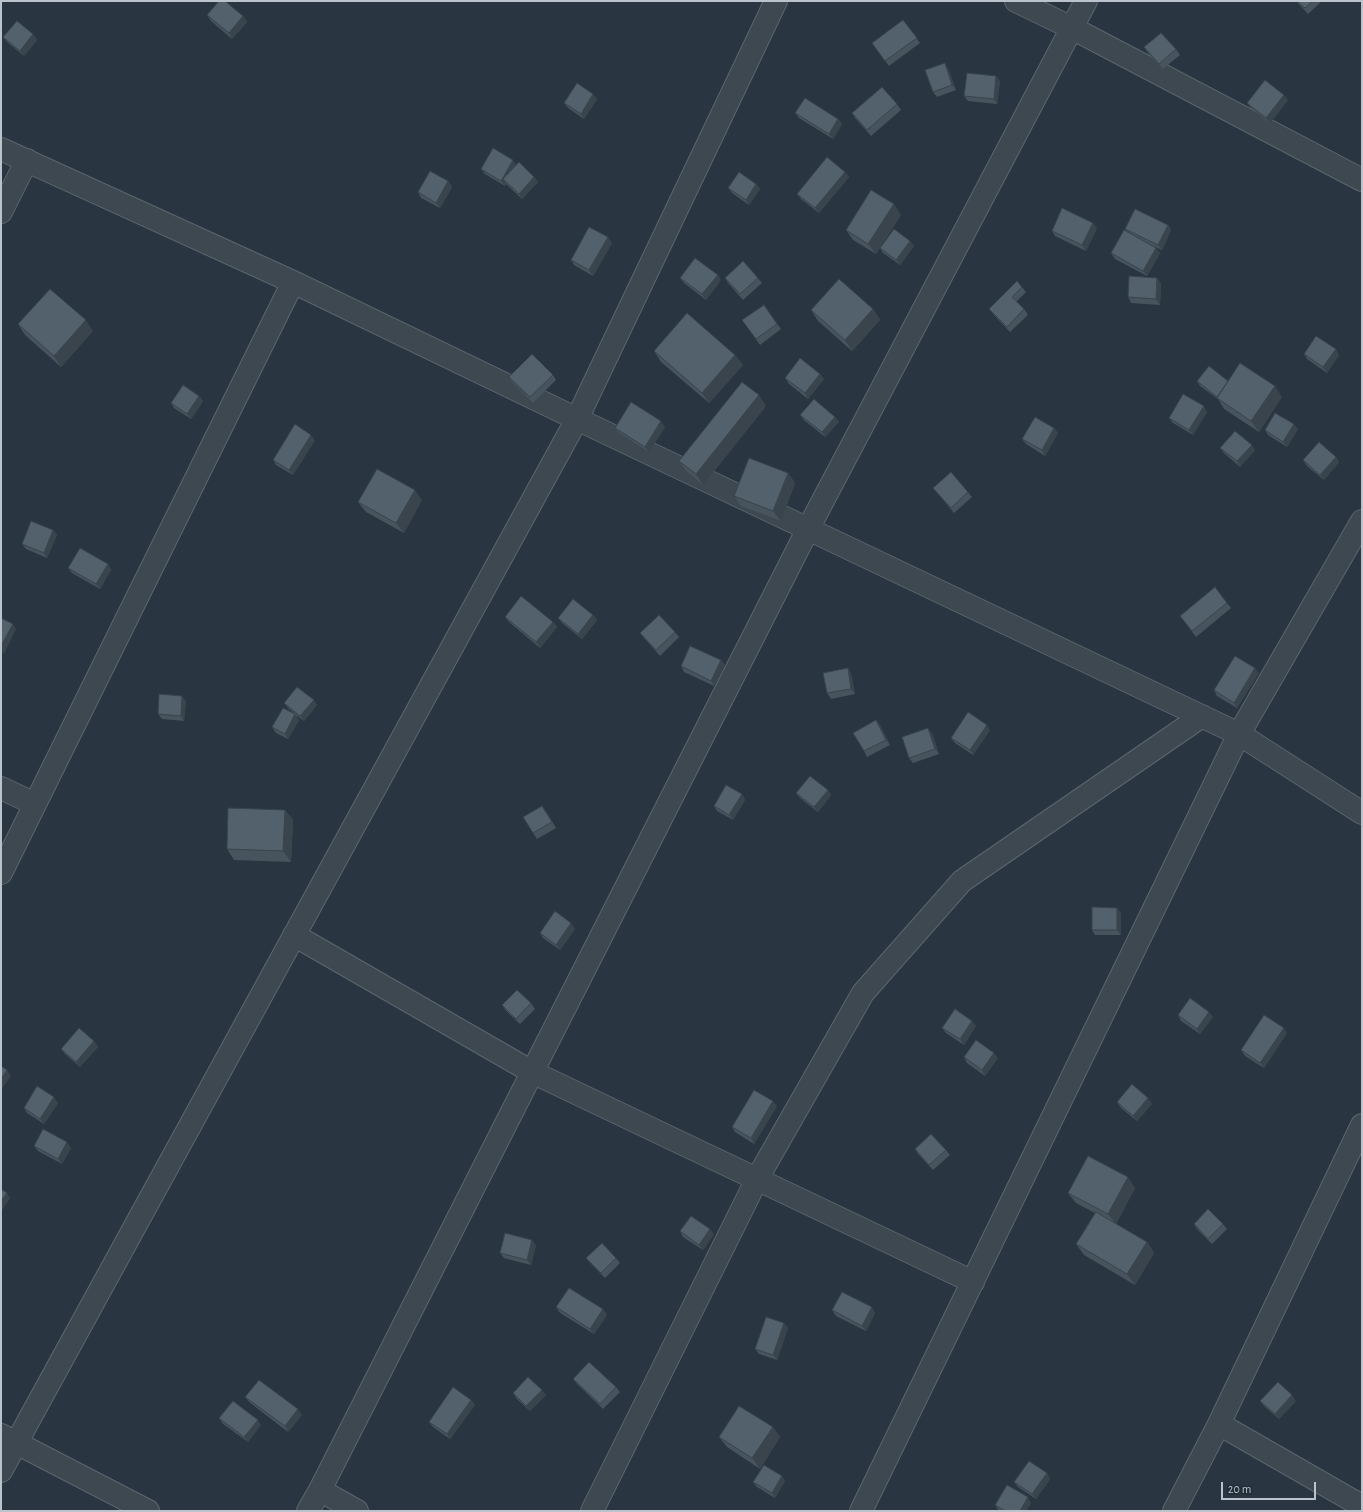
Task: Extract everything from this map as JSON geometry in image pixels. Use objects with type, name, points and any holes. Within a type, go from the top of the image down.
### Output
[{"type":"street","points":[[1,1471],[8,1439],[294,934],[577,419],[776,1]]},
{"type":"street","points":[[1016,1],[1072,28],[1362,180]]},
{"type":"street","points":[[308,1511],[808,529],[1086,1]]},
{"type":"street","points":[[1,149],[294,282],[577,419],[1239,734],[1362,813]]},
{"type":"street","points":[[1,212],[27,160]]},
{"type":"street","points":[[1,873],[294,282]]},
{"type":"street","points":[[861,1511],[1239,734],[1362,521]]},
{"type":"street","points":[[592,1511],[757,1179],[863,993],[962,881],[1202,716]]},
{"type":"street","points":[[1,788],[35,804]]},
{"type":"street","points":[[294,934],[532,1072],[973,1282]]},
{"type":"street","points":[[1174,1511],[1219,1424],[1362,1125]]},
{"type":"street","points":[[1219,1424],[1362,1506]]},
{"type":"street","points":[[8,1439],[148,1511]]},
{"type":"street","points":[[320,1490],[357,1511]]},
{"type":"building","points":[[219,1],[225,1],[243,16],[229,33],[207,15]]},
{"type":"building","points":[[1297,1],[1313,1],[1305,8]]},
{"type":"building","points":[[903,20],[917,38],[885,61],[872,43]]},
{"type":"building","points":[[17,21],[33,34],[20,51],[3,37]]},
{"type":"building","points":[[1161,33],[1176,49],[1159,64],[1144,47]]},
{"type":"building","points":[[945,63],[952,85],[933,92],[925,70]]},
{"type":"building","points":[[967,73],[996,76],[994,99],[964,96]]},
{"type":"building","points":[[1265,80],[1284,95],[1266,118],[1247,103]]},
{"type":"building","points":[[577,83],[593,94],[581,114],[564,103]]},
{"type":"building","points":[[882,87],[897,104],[867,130],[852,113]]},
{"type":"building","points":[[805,98],[838,119],[829,134],[795,113]]},
{"type":"building","points":[[493,148],[513,160],[501,181],[481,169]]},
{"type":"building","points":[[827,157],[845,172],[815,208],[797,194]]},
{"type":"building","points":[[519,162],[534,177],[519,194],[503,179]]},
{"type":"building","points":[[430,171],[448,181],[436,203],[418,192]]},
{"type":"building","points":[[739,172],[756,184],[746,200],[728,188]]},
{"type":"building","points":[[871,190],[894,204],[868,244],[846,230]]},
{"type":"building","points":[[1062,208],[1093,223],[1082,245],[1052,231]]},
{"type":"building","points":[[1135,209],[1168,225],[1158,245],[1125,229]]},
{"type":"building","points":[[589,227],[608,237],[589,270],[571,260]]},
{"type":"building","points":[[894,229],[910,241],[896,260],[880,248]]},
{"type":"building","points":[[1124,230],[1156,248],[1143,271],[1111,253]]},
{"type":"building","points":[[695,258],[718,275],[702,294],[680,278]]},
{"type":"building","points":[[743,261],[758,278],[740,294],[725,278]]},
{"type":"building","points":[[1129,276],[1157,278],[1156,299],[1128,297]]},
{"type":"building","points":[[839,279],[873,309],[845,340],[811,310]]},
{"type":"building","points":[[1017,281],[1022,287],[1012,297],[1024,309],[1007,327],[989,309]]},
{"type":"building","points":[[50,289],[86,320],[54,356],[18,324]]},
{"type":"building","points":[[764,305],[777,324],[756,339],[742,320]]},
{"type":"building","points":[[687,313],[735,355],[702,393],[654,351]]},
{"type":"building","points":[[1316,336],[1336,349],[1323,367],[1304,354]]},
{"type":"building","points":[[532,354],[553,375],[530,397],[509,377]]},
{"type":"building","points":[[800,358],[820,374],[805,393],[785,378]]},
{"type":"building","points":[[1240,363],[1275,386],[1251,421],[1217,398]]},
{"type":"building","points":[[1209,366],[1228,381],[1217,397],[1197,381]]},
{"type":"building","points":[[742,382],[759,395],[696,474],[679,461]]},
{"type":"building","points":[[183,385],[199,396],[187,414],[171,403]]},
{"type":"building","points":[[1183,394],[1204,406],[1189,430],[1169,418]]},
{"type":"building","points":[[814,399],[835,417],[822,432],[800,415]]},
{"type":"building","points":[[631,402],[661,421],[645,447],[615,428]]},
{"type":"building","points":[[1275,413],[1294,424],[1283,442],[1265,430]]},
{"type":"building","points":[[1035,417],[1054,428],[1042,450],[1022,439]]},
{"type":"building","points":[[295,424],[311,435],[289,470],[273,460]]},
{"type":"building","points":[[1235,431],[1252,445],[1237,461],[1220,448]]},
{"type":"building","points":[[1319,442],[1336,457],[1320,475],[1303,460]]},
{"type":"building","points":[[749,458],[788,473],[773,511],[734,496]]},
{"type":"building","points":[[377,469],[415,490],[396,523],[358,502]]},
{"type":"building","points":[[951,472],[968,492],[951,508],[933,488]]},
{"type":"building","points":[[31,521],[53,530],[44,553],[22,544]]},
{"type":"building","points":[[80,548],[108,564],[96,584],[68,568]]},
{"type":"building","points":[[1215,587],[1227,603],[1192,631],[1180,616]]},
{"type":"building","points":[[521,596],[553,622],[536,642],[505,617]]},
{"type":"building","points":[[573,599],[593,615],[578,634],[558,618]]},
{"type":"building","points":[[659,615],[675,632],[656,650],[640,633]]},
{"type":"building","points":[[1,618],[13,624],[1,646]]},
{"type":"building","points":[[690,646],[721,660],[711,681],[681,666]]},
{"type":"building","points":[[1235,656],[1255,668],[1234,703],[1214,690]]},
{"type":"building","points":[[848,668],[851,689],[827,693],[823,673]]},
{"type":"building","points":[[297,687],[314,700],[300,716],[284,703]]},
{"type":"building","points":[[159,694],[182,696],[181,716],[158,714]]},
{"type":"building","points":[[283,708],[295,714],[285,734],[272,727]]},
{"type":"building","points":[[968,712],[987,725],[970,750],[951,738]]},
{"type":"building","points":[[876,720],[886,740],[864,751],[853,733]]},
{"type":"building","points":[[928,728],[935,749],[909,758],[902,737]]},
{"type":"building","points":[[810,776],[828,790],[814,807],[796,793]]},
{"type":"building","points":[[726,785],[742,794],[729,815],[714,806]]},
{"type":"building","points":[[542,806],[552,822],[533,833],[523,817]]},
{"type":"building","points":[[228,808],[285,810],[283,851],[227,849]]},
{"type":"building","points":[[1092,907],[1117,908],[1117,930],[1092,930]]},
{"type":"building","points":[[555,911],[571,923],[556,945],[540,933]]},
{"type":"building","points":[[517,990],[531,1003],[516,1019],[502,1005]]},
{"type":"building","points":[[1190,998],[1209,1012],[1197,1029],[1178,1015]]},
{"type":"building","points":[[955,1009],[972,1021],[960,1039],[942,1028]]},
{"type":"building","points":[[1264,1015],[1284,1028],[1260,1063],[1241,1050]]},
{"type":"building","points":[[79,1028],[94,1041],[76,1062],[61,1049]]},
{"type":"building","points":[[976,1040],[994,1053],[982,1070],[964,1057]]},
{"type":"building","points":[[1,1066],[7,1070],[1,1079]]},
{"type":"building","points":[[1132,1084],[1148,1098],[1133,1116],[1117,1102]]},
{"type":"building","points":[[37,1086],[54,1097],[40,1119],[24,1108]]},
{"type":"building","points":[[754,1090],[773,1101],[751,1138],[732,1127]]},
{"type":"building","points":[[43,1129],[67,1142],[58,1159],[34,1146]]},
{"type":"building","points":[[931,1134],[946,1150],[929,1165],[915,1149]]},
{"type":"building","points":[[1088,1156],[1128,1177],[1108,1214],[1068,1193]]},
{"type":"building","points":[[1,1189],[7,1193],[1,1201]]},
{"type":"building","points":[[1208,1209],[1223,1224],[1208,1239],[1194,1224]]},
{"type":"building","points":[[1096,1212],[1147,1242],[1127,1274],[1076,1244]]},
{"type":"building","points":[[691,1216],[710,1229],[699,1245],[680,1231]]},
{"type":"building","points":[[505,1233],[532,1240],[527,1260],[500,1253]]},
{"type":"building","points":[[602,1243],[616,1258],[601,1273],[586,1258]]},
{"type":"building","points":[[569,1288],[603,1309],[590,1329],[556,1307]]},
{"type":"building","points":[[842,1292],[872,1307],[862,1326],[832,1310]]},
{"type":"building","points":[[766,1317],[784,1323],[773,1355],[755,1349]]},
{"type":"building","points":[[589,1362],[616,1387],[600,1404],[573,1379]]},
{"type":"building","points":[[528,1377],[542,1390],[526,1406],[513,1393]]},
{"type":"building","points":[[259,1380],[298,1409],[285,1426],[245,1397]]},
{"type":"building","points":[[1278,1382],[1292,1395],[1275,1414],[1260,1401]]},
{"type":"building","points":[[453,1387],[471,1400],[447,1434],[429,1422]]},
{"type":"building","points":[[233,1401],[258,1420],[244,1437],[219,1418]]},
{"type":"building","points":[[739,1406],[773,1427],[752,1458],[719,1437]]},
{"type":"building","points":[[1029,1461],[1047,1473],[1032,1494],[1014,1482]]},
{"type":"building","points":[[764,1465],[782,1476],[772,1493],[753,1482]]},
{"type":"building","points":[[1007,1485],[1028,1497],[1020,1511],[1005,1511],[995,1505]]}]
